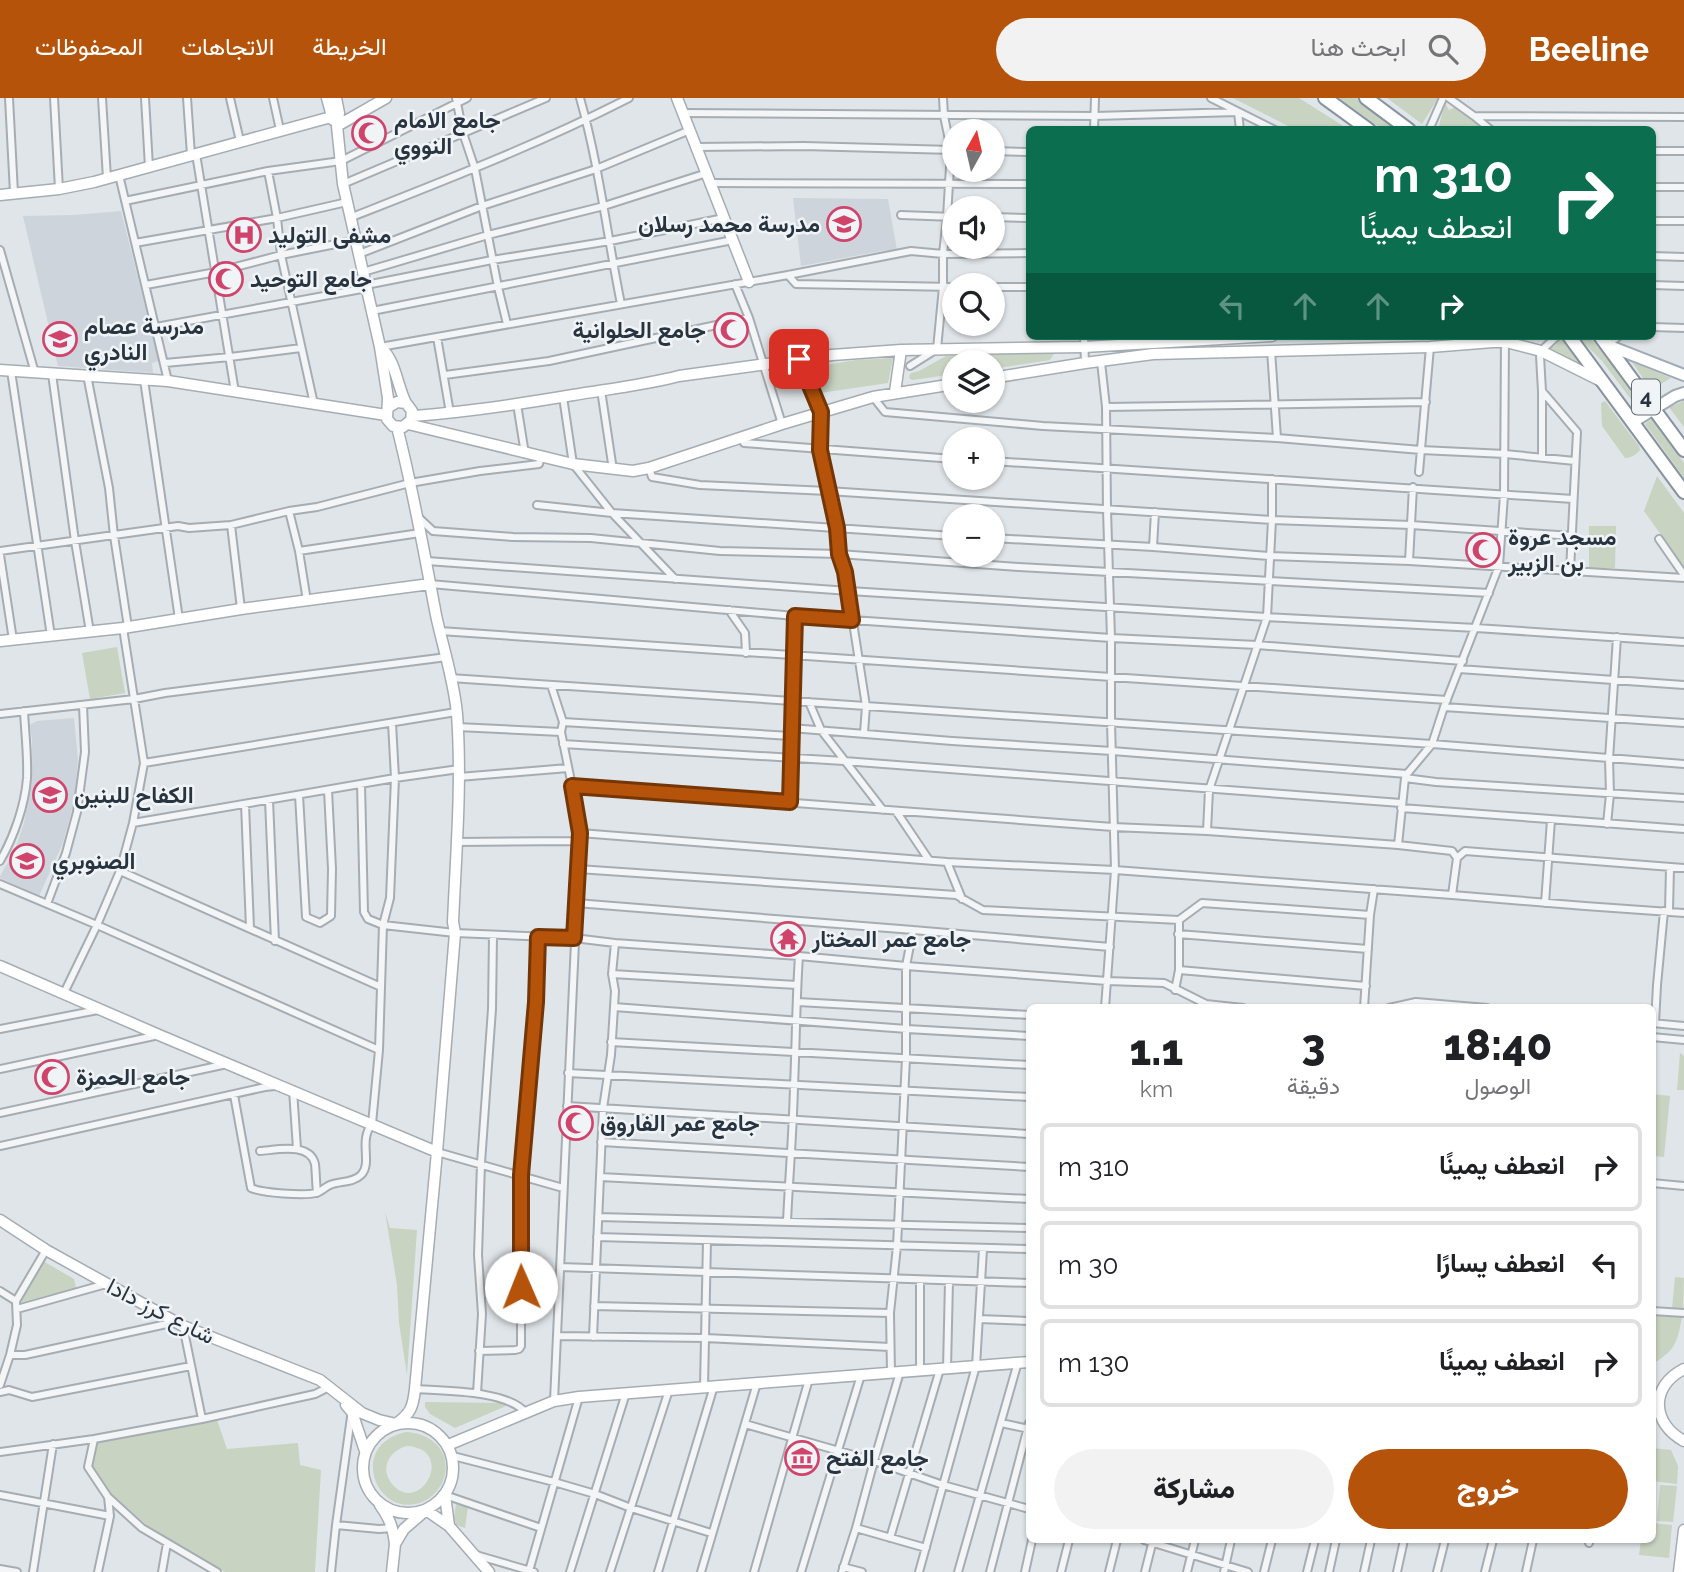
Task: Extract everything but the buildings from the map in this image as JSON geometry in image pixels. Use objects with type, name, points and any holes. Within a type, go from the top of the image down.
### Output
[{"type":"highway","points":[[1325,98],[1364,126]]},
{"type":"highway","points":[[1366,98],[1404,126]]},
{"type":"highway","name":"4","points":[[1572,340],[1602,382]]},
{"type":"highway","name":"4","points":[[1603,340],[1684,450]]},
{"type":"highway","points":[[1602,382],[1633,422]]},
{"type":"highway","name":"4","points":[[1633,422],[1684,492]]},
{"type":"main road","points":[[327,98],[334,122],[343,184],[380,347],[389,423],[397,428],[403,427],[410,420],[450,413],[799,359],[901,350],[1120,340]]},
{"type":"main road","points":[[334,122],[339,113],[336,98]]},
{"type":"main road","points":[[677,98],[749,282]]},
{"type":"main road","points":[[0,195],[59,189],[280,130],[334,122],[379,100]]},
{"type":"main road","points":[[1005,376],[1153,354],[1430,347],[1496,340]]},
{"type":"main road","points":[[1508,340],[1541,351],[1602,382]]},
{"type":"main road","points":[[1603,340],[1684,375]]},
{"type":"main road","points":[[380,347],[386,351],[401,393],[410,407],[410,420]]},
{"type":"main road","points":[[895,393],[901,350]]},
{"type":"main road","points":[[5,370],[168,381],[314,404],[387,411],[397,402],[406,403]]},
{"type":"main road","points":[[410,420],[525,454],[573,464],[633,471],[873,397],[942,386]]},
{"type":"main road","points":[[1633,422],[1684,393]]},
{"type":"main road","points":[[392,1572],[395,1544],[393,1528],[390,1519],[366,1485],[363,1464],[365,1451],[377,1434],[409,1415],[414,1401],[455,933],[453,922],[459,773],[457,712],[397,428]]},
{"type":"main road","points":[[0,641],[125,628],[241,609],[430,584]]},
{"type":"main road","points":[[2,969],[437,1152]]},
{"type":"main road","name":"شارع كرز دادا","points":[[0,1220],[46,1250],[180,1324],[320,1380],[329,1387]]},
{"type":"main road","points":[[448,1445],[554,1401],[1023,1362]]},
{"type":"main road","points":[[1684,1369],[1674,1374],[1656,1392],[1665,1426],[1673,1435],[1684,1441]]},
{"type":"main road","points":[[329,1387],[352,1412],[365,1451]]},
{"type":"main road","points":[[329,1387],[362,1413],[379,1420],[428,1427]]},
{"type":"main road","points":[[395,1544],[404,1529],[445,1495],[452,1483],[454,1470],[453,1456],[448,1445],[417,1415],[414,1401]]},
{"type":"main road","points":[[445,1495],[449,1526]]},
{"type":"main road","points":[[378,1502],[401,1513],[426,1510],[449,1526],[489,1572]]},
{"type":"main road","points":[[1679,1572],[1684,1530]]},
{"type":"street","points":[[9,98],[13,193]]},
{"type":"street","points":[[54,98],[59,189]]},
{"type":"street","points":[[102,98],[107,178]]},
{"type":"street","points":[[145,98],[149,167]]},
{"type":"street","points":[[187,98],[193,154],[209,230],[235,392]]},
{"type":"street","points":[[230,98],[240,141]]},
{"type":"street","points":[[273,98],[280,130]]},
{"type":"street","points":[[125,201],[268,171],[341,161],[467,98]]},
{"type":"street","points":[[343,184],[546,98]]},
{"type":"street","points":[[580,98],[604,206],[621,304]]},
{"type":"street","points":[[352,217],[475,169],[629,98]]},
{"type":"street","points":[[943,98],[945,119]]},
{"type":"street","points":[[1094,126],[1096,98]]},
{"type":"street","points":[[1210,98],[1267,126]]},
{"type":"street","points":[[1431,126],[1443,98]]},
{"type":"street","points":[[1449,98],[1485,126]]},
{"type":"street","points":[[457,101],[463,133],[475,169],[492,260],[508,324]]},
{"type":"street","points":[[683,113],[1095,116],[1238,112]]},
{"type":"street","points":[[1238,112],[1240,126]]},
{"type":"street","points":[[1474,116],[1684,117]]},
{"type":"street","points":[[359,254],[482,206],[596,169],[690,130]]},
{"type":"street","points":[[696,147],[804,146],[942,150]]},
{"type":"street","points":[[1005,151],[1026,152]]},
{"type":"street","points":[[1656,151],[1684,151]]},
{"type":"street","points":[[268,171],[281,256],[314,404]]},
{"type":"street","points":[[118,175],[168,381]]},
{"type":"street","points":[[363,272],[488,235],[709,178],[1026,184]]},
{"type":"street","points":[[948,183],[949,196]]},
{"type":"street","points":[[1656,187],[1684,187]]},
{"type":"street","points":[[135,243],[277,218],[347,202]]},
{"type":"street","points":[[901,215],[942,217]]},
{"type":"street","points":[[1005,217],[1026,218]]},
{"type":"street","points":[[156,327],[492,260],[610,241],[724,218]]},
{"type":"street","points":[[1656,221],[1684,221]]},
{"type":"street","points":[[146,285],[356,240]]},
{"type":"street","points":[[372,311],[733,240]]},
{"type":"street","points":[[0,250],[36,373]]},
{"type":"street","points":[[380,347],[911,251],[942,254]]},
{"type":"street","points":[[1005,253],[1026,253]]},
{"type":"street","points":[[1656,256],[1684,257]]},
{"type":"street","points":[[788,275],[796,284],[942,287]]},
{"type":"street","points":[[736,284],[782,424]]},
{"type":"street","points":[[0,288],[9,285]]},
{"type":"street","points":[[1656,285],[1684,286]]},
{"type":"street","points":[[1005,287],[1026,287]]},
{"type":"street","points":[[910,366],[937,349],[942,297]]},
{"type":"street","points":[[444,375],[549,361],[749,318]]},
{"type":"street","points":[[1656,327],[1684,328]]},
{"type":"street","points":[[437,337],[450,413]]},
{"type":"street","points":[[1398,845],[1406,776],[1432,744],[1499,566],[1504,495],[1505,340]]},
{"type":"street","points":[[1542,457],[1540,356],[1541,351],[1553,340]]},
{"type":"street","points":[[1084,341],[1085,363]]},
{"type":"street","points":[[1419,472],[1430,347]]},
{"type":"street","points":[[165,363],[301,348]]},
{"type":"street","points":[[1270,350],[1277,438]]},
{"type":"street","points":[[799,359],[821,412],[820,450],[837,528],[839,554],[849,591],[866,706],[864,733]]},
{"type":"street","points":[[1101,362],[1106,407],[1115,870],[1105,1004]]},
{"type":"street","points":[[5,370],[51,636]]},
{"type":"street","points":[[52,374],[90,632]]},
{"type":"street","points":[[64,993],[120,871],[133,823],[144,763],[109,488],[87,375]]},
{"type":"street","points":[[144,380],[179,619]]},
{"type":"street","points":[[601,390],[613,470]]},
{"type":"street","points":[[1542,390],[1577,432],[1570,571]]},
{"type":"street","points":[[563,397],[573,464],[612,513],[675,579]]},
{"type":"street","points":[[873,397],[884,412],[1043,426],[1277,438],[1575,461]]},
{"type":"street","points":[[1106,407],[1426,402]]},
{"type":"street","points":[[517,404],[525,454]]},
{"type":"street","points":[[743,437],[744,443],[942,458]]},
{"type":"street","points":[[13,640],[0,553],[178,526],[189,528],[231,524],[317,507],[410,483],[539,464],[541,457]]},
{"type":"street","points":[[1005,462],[1573,499]]},
{"type":"street","points":[[649,468],[652,477],[700,485],[1573,536]]},
{"type":"street","points":[[1207,831],[1209,790],[1267,617],[1272,479]]},
{"type":"street","points":[[1409,561],[1413,488]]},
{"type":"street","points":[[537,505],[612,513],[942,535]]},
{"type":"street","points":[[289,511],[307,601]]},
{"type":"street","points":[[1153,547],[1155,512]]},
{"type":"street","points":[[417,516],[433,531],[513,537],[591,538],[720,551],[839,554],[1489,593]]},
{"type":"street","points":[[231,524],[241,609]]},
{"type":"street","points":[[299,551],[420,533]]},
{"type":"street","points":[[1005,539],[1269,556],[1684,577]]},
{"type":"street","points":[[1659,539],[1684,577]]},
{"type":"street","points":[[426,561],[849,591],[1684,642]]},
{"type":"street","points":[[430,584],[795,616],[1463,660]]},
{"type":"street","points":[[729,611],[746,634],[746,653]]},
{"type":"street","points":[[790,802],[795,616]]},
{"type":"street","points":[[440,631],[1243,687],[1684,723]]},
{"type":"street","points":[[1607,824],[1617,637]]},
{"type":"street","points":[[0,714],[447,657]]},
{"type":"street","points":[[1459,669],[1684,685]]},
{"type":"street","points":[[450,678],[1432,744],[1684,764]]},
{"type":"street","points":[[551,685],[563,722],[561,732],[580,833],[554,1401]]},
{"type":"street","points":[[809,702],[821,730],[883,810]]},
{"type":"street","points":[[47,904],[66,853],[77,812],[85,752],[83,705]]},
{"type":"street","points":[[0,861],[18,822],[27,778],[24,712]]},
{"type":"street","points":[[144,763],[457,712]]},
{"type":"street","points":[[563,722],[791,732],[821,730],[1219,759],[1406,776],[1436,782],[1684,797]]},
{"type":"street","points":[[234,1095],[251,1188],[280,1194],[317,1193],[331,1184],[360,1176],[366,1165],[364,1147],[366,1131],[372,1124],[379,1050],[383,925],[390,898],[396,778],[393,723]]},
{"type":"street","points":[[457,727],[561,732]]},
{"type":"street","points":[[563,744],[844,761],[1684,829]]},
{"type":"street","points":[[133,823],[396,778],[568,768]]},
{"type":"street","points":[[361,784],[364,912],[368,919],[383,925],[455,933],[574,938],[906,966],[1164,983],[1201,1004]]},
{"type":"street","points":[[572,786],[1113,827],[1398,845],[1455,855],[1465,851],[1684,868]]},
{"type":"street","points":[[299,795],[306,917],[320,923],[331,916],[332,869],[328,790]]},
{"type":"street","points":[[270,800],[275,941]]},
{"type":"street","points":[[246,804],[250,928]]},
{"type":"street","points":[[896,811],[929,860]]},
{"type":"street","points":[[1545,903],[1551,820]]},
{"type":"street","points":[[580,833],[947,862],[1115,870],[1684,912]]},
{"type":"street","points":[[456,842],[579,841]]},
{"type":"street","points":[[1452,895],[1455,855]]},
{"type":"street","points":[[947,862],[962,899]]},
{"type":"street","points":[[1656,1004],[1670,867]]},
{"type":"street","points":[[578,869],[956,895],[983,909],[1113,917],[1179,920],[1202,903],[1370,915]]},
{"type":"street","points":[[120,871],[381,987]]},
{"type":"street","points":[[0,884],[379,1050]]},
{"type":"street","points":[[1364,1004],[1374,889]]},
{"type":"street","points":[[576,903],[1110,947]]},
{"type":"street","points":[[1175,990],[1179,920]]},
{"type":"street","points":[[862,1572],[842,1569],[856,1528],[896,1372],[890,1348],[890,1313],[897,1246],[905,1091],[906,966],[913,930]]},
{"type":"street","points":[[1178,934],[1368,949]]},
{"type":"street","points":[[477,1393],[482,1314],[478,1255],[481,1163],[492,1009],[493,935]]},
{"type":"street","points":[[479,1351],[515,1350],[522,1346],[521,1175],[536,1002],[538,937]]},
{"type":"street","points":[[593,1337],[601,1142],[611,1055],[615,943]]},
{"type":"street","points":[[787,1222],[799,956]]},
{"type":"street","points":[[1178,970],[1366,986]]},
{"type":"street","points":[[612,974],[797,985]]},
{"type":"street","points":[[798,1002],[1026,1015]]},
{"type":"street","points":[[1407,1004],[1440,1004]]},
{"type":"street","points":[[614,1007],[1026,1036]]},
{"type":"street","points":[[0,1029],[101,1009]]},
{"type":"street","points":[[1656,1023],[1684,1026]]},
{"type":"street","points":[[0,1069],[159,1035]]},
{"type":"street","points":[[1656,1037],[1684,1040]]},
{"type":"street","points":[[611,1042],[1026,1065]]},
{"type":"street","points":[[0,1113],[227,1064]]},
{"type":"street","points":[[568,1073],[1026,1097]]},
{"type":"street","points":[[0,1146],[279,1086]]},
{"type":"street","points":[[293,1090],[297,1149]]},
{"type":"street","points":[[567,1106],[1026,1134]]},
{"type":"street","points":[[601,1142],[1026,1167]]},
{"type":"street","points":[[260,1151],[297,1149],[310,1154],[314,1162],[317,1193]]},
{"type":"street","points":[[437,1152],[563,1188]]},
{"type":"street","points":[[600,1177],[1026,1199]]},
{"type":"street","points":[[1656,1183],[1684,1186]]},
{"type":"street","points":[[598,1217],[1026,1228]]},
{"type":"street","points":[[597,1237],[1026,1250]]},
{"type":"street","points":[[658,1572],[709,1387],[705,1338],[707,1241]]},
{"type":"street","points":[[919,1572],[976,1366],[983,1249]]},
{"type":"street","points":[[0,1385],[17,1325],[16,1301],[46,1250]]},
{"type":"street","points":[[560,1267],[1026,1283]]},
{"type":"street","points":[[920,1281],[920,1370]]},
{"type":"street","points":[[890,1538],[943,1369],[949,1281]]},
{"type":"street","points":[[17,1310],[107,1284]]},
{"type":"street","points":[[0,1291],[16,1301]]},
{"type":"street","points":[[594,1306],[890,1313]]},
{"type":"street","points":[[1656,1311],[1684,1313]]},
{"type":"street","points":[[979,1319],[1026,1321]]},
{"type":"street","points":[[10,1355],[25,1355],[180,1324],[202,1419]]},
{"type":"street","points":[[557,1336],[705,1338],[890,1348]]},
{"type":"street","points":[[958,1572],[979,1494],[1023,1362]]},
{"type":"street","points":[[0,1392],[9,1390],[32,1397],[191,1366]]},
{"type":"street","points":[[801,1572],[862,1375]]},
{"type":"street","points":[[754,1572],[808,1379]]},
{"type":"street","points":[[701,1572],[757,1383]]},
{"type":"street","points":[[0,1452],[94,1439],[202,1419],[315,1394],[329,1387]]},
{"type":"street","points":[[415,1389],[477,1393],[514,1403],[526,1413]]},
{"type":"street","points":[[610,1572],[669,1390]]},
{"type":"street","points":[[570,1572],[626,1393]]},
{"type":"street","points":[[474,1555],[531,1571],[579,1398]]},
{"type":"street","points":[[331,1572],[335,1525],[352,1412]]},
{"type":"street","points":[[1001,1423],[1026,1427]]},
{"type":"street","points":[[746,1424],[1026,1508]]},
{"type":"street","points":[[990,1572],[1026,1435]]},
{"type":"street","points":[[94,1439],[88,1467],[108,1497],[142,1528],[216,1572]]},
{"type":"street","points":[[33,1572],[53,1444]]},
{"type":"street","points":[[453,1456],[595,1494],[712,1533]]},
{"type":"street","points":[[0,1495],[110,1516]]},
{"type":"street","points":[[445,1495],[541,1528]]},
{"type":"street","points":[[98,1572],[110,1516],[108,1497]]},
{"type":"street","points":[[335,1525],[379,1530],[393,1528]]},
{"type":"street","points":[[856,1528],[926,1548]]},
{"type":"street","points":[[162,1572],[167,1543]]},
{"type":"street","points":[[1025,1572],[1031,1543]]},
{"type":"street","points":[[1061,1572],[1068,1543]]},
{"type":"street","points":[[1109,1572],[1116,1543]]},
{"type":"street","points":[[1145,1572],[1152,1543]]},
{"type":"street","points":[[1159,1543],[1224,1569],[1248,1572]]},
{"type":"street","points":[[1187,1572],[1194,1543]]},
{"type":"street","points":[[1224,1569],[1230,1543]]},
{"type":"street","points":[[1264,1572],[1271,1543]]},
{"type":"street","points":[[1307,1572],[1314,1543]]},
{"type":"street","points":[[1329,1572],[1335,1543]]},
{"type":"street","points":[[1364,1572],[1370,1543]]},
{"type":"street","points":[[1397,1572],[1403,1543]]},
{"type":"street","points":[[1437,1572],[1444,1543]]},
{"type":"street","points":[[1485,1572],[1492,1543]]},
{"type":"street","points":[[1526,1572],[1532,1543]]},
{"type":"street","points":[[0,1569],[17,1572]]},
{"type":"shaded area","name":"مدرسة محمد رسلان","points":[[793,198],[888,199],[897,250],[801,266]]},
{"type":"shaded area","points":[[121,211],[159,361],[152,363],[153,373],[58,366],[23,216]]},
{"type":"shaded area","points":[[74,718],[78,760],[74,802],[63,843],[39,896],[0,876],[14,852],[24,823],[31,779],[30,725],[37,721]]},
{"type":"green space","points":[[1233,98],[1299,98],[1343,126],[1288,126]]},
{"type":"green space","points":[[1338,98],[1357,98],[1395,126],[1378,126]]},
{"type":"green space","points":[[1387,98],[1438,98],[1422,124]]},
{"type":"green space","points":[[1445,103],[1449,110],[1455,107],[1480,126],[1439,126]]},
{"type":"green space","points":[[1563,340],[1580,363],[1547,350]]},
{"type":"green space","points":[[1581,340],[1592,340],[1639,404],[1636,406],[1602,361]]},
{"type":"green space","points":[[1055,352],[1050,360],[1005,367],[1005,354]]},
{"type":"green space","points":[[893,358],[888,383],[820,393],[814,367],[856,360]]},
{"type":"green space","points":[[942,358],[942,376],[910,379],[911,373]]},
{"type":"green space","points":[[1632,362],[1671,378],[1651,390]]},
{"type":"green space","points":[[1605,401],[1639,446],[1640,450],[1633,456],[1625,458],[1602,426],[1601,403]]},
{"type":"green space","points":[[1684,401],[1684,427],[1669,407]]},
{"type":"green space","points":[[1652,419],[1684,463],[1684,478],[1645,424]]},
{"type":"green space","points":[[1657,476],[1684,513],[1684,567],[1644,511]]},
{"type":"green space","points":[[1589,526],[1616,526],[1615,568],[1589,568]]},
{"type":"green space","points":[[117,647],[125,693],[90,699],[82,653]]},
{"type":"green space","points":[[1680,1053],[1684,1056],[1684,1090],[1677,1090]]},
{"type":"green space","points":[[1656,1094],[1670,1096],[1664,1157],[1656,1156]]},
{"type":"green space","points":[[385,1212],[390,1228],[417,1230],[407,1375],[399,1323],[397,1285]]},
{"type":"green space","points":[[43,1261],[74,1279],[76,1288],[22,1302],[21,1298]]},
{"type":"green space","points":[[1675,1277],[1684,1278],[1683,1310],[1672,1309]]},
{"type":"green space","points":[[1656,1314],[1682,1317],[1679,1333],[1667,1354],[1656,1362]]},
{"type":"green space","points":[[425,1402],[504,1403],[506,1406],[455,1428],[430,1414]]},
{"type":"green space","points":[[217,1420],[227,1449],[298,1443],[300,1465],[321,1470],[315,1572],[225,1572],[150,1528],[112,1494],[92,1466],[94,1439],[98,1443]]},
{"type":"green space","points":[[406,1432],[415,1433],[431,1440],[442,1452],[446,1468],[444,1478],[438,1490],[428,1499],[411,1505],[396,1502],[384,1494],[376,1481],[373,1467],[376,1452],[387,1440]],"holes":[[[407,1446],[422,1450],[430,1458],[432,1468],[429,1478],[422,1487],[413,1492],[403,1492],[388,1478],[388,1460],[396,1451]]]},
{"type":"green space","points":[[1656,1448],[1671,1450],[1678,1466],[1677,1484],[1656,1481]]},
{"type":"green space","points":[[1660,1485],[1677,1486],[1673,1522],[1657,1521]]},
{"type":"green space","points":[[456,1504],[468,1507],[465,1528],[453,1524]]},
{"type":"green space","points":[[1656,1523],[1672,1525],[1669,1558],[1639,1555],[1641,1543],[1656,1543]]},
{"type":"place","name":"جامع الامام النووي","points":[[369,133]]},
{"type":"place","name":"مدرسة محمد رسلان","points":[[844,224]]},
{"type":"place","name":"مشفى التوليد","points":[[244,235]]},
{"type":"place","name":"جامع التوحيد","points":[[226,279]]},
{"type":"place","name":"جامع الحلوانية","points":[[731,330]]},
{"type":"place","name":"مدرسة عصام النادري","points":[[60,339]]},
{"type":"place","name":"مسجد عروة بن الزبير","points":[[1483,550]]},
{"type":"place","name":"الكفاح للبنين","points":[[50,795]]},
{"type":"place","name":"الصنوبري","points":[[27,861]]},
{"type":"place","name":"جامع عمر المختار","points":[[788,939]]},
{"type":"place","name":"جامع الحمزة","points":[[52,1077]]},
{"type":"place","name":"جامع عمر الفاروق","points":[[576,1123]]},
{"type":"place","name":"جامع الفتح","points":[[802,1458]]},
{"type":"route","points":[[521,1287],[521,1175],[536,1002],[538,937],[574,938],[580,833],[572,786],[790,802],[795,616],[852,620],[845,572],[839,554],[837,528],[820,450],[821,412],[799,359]]}]
